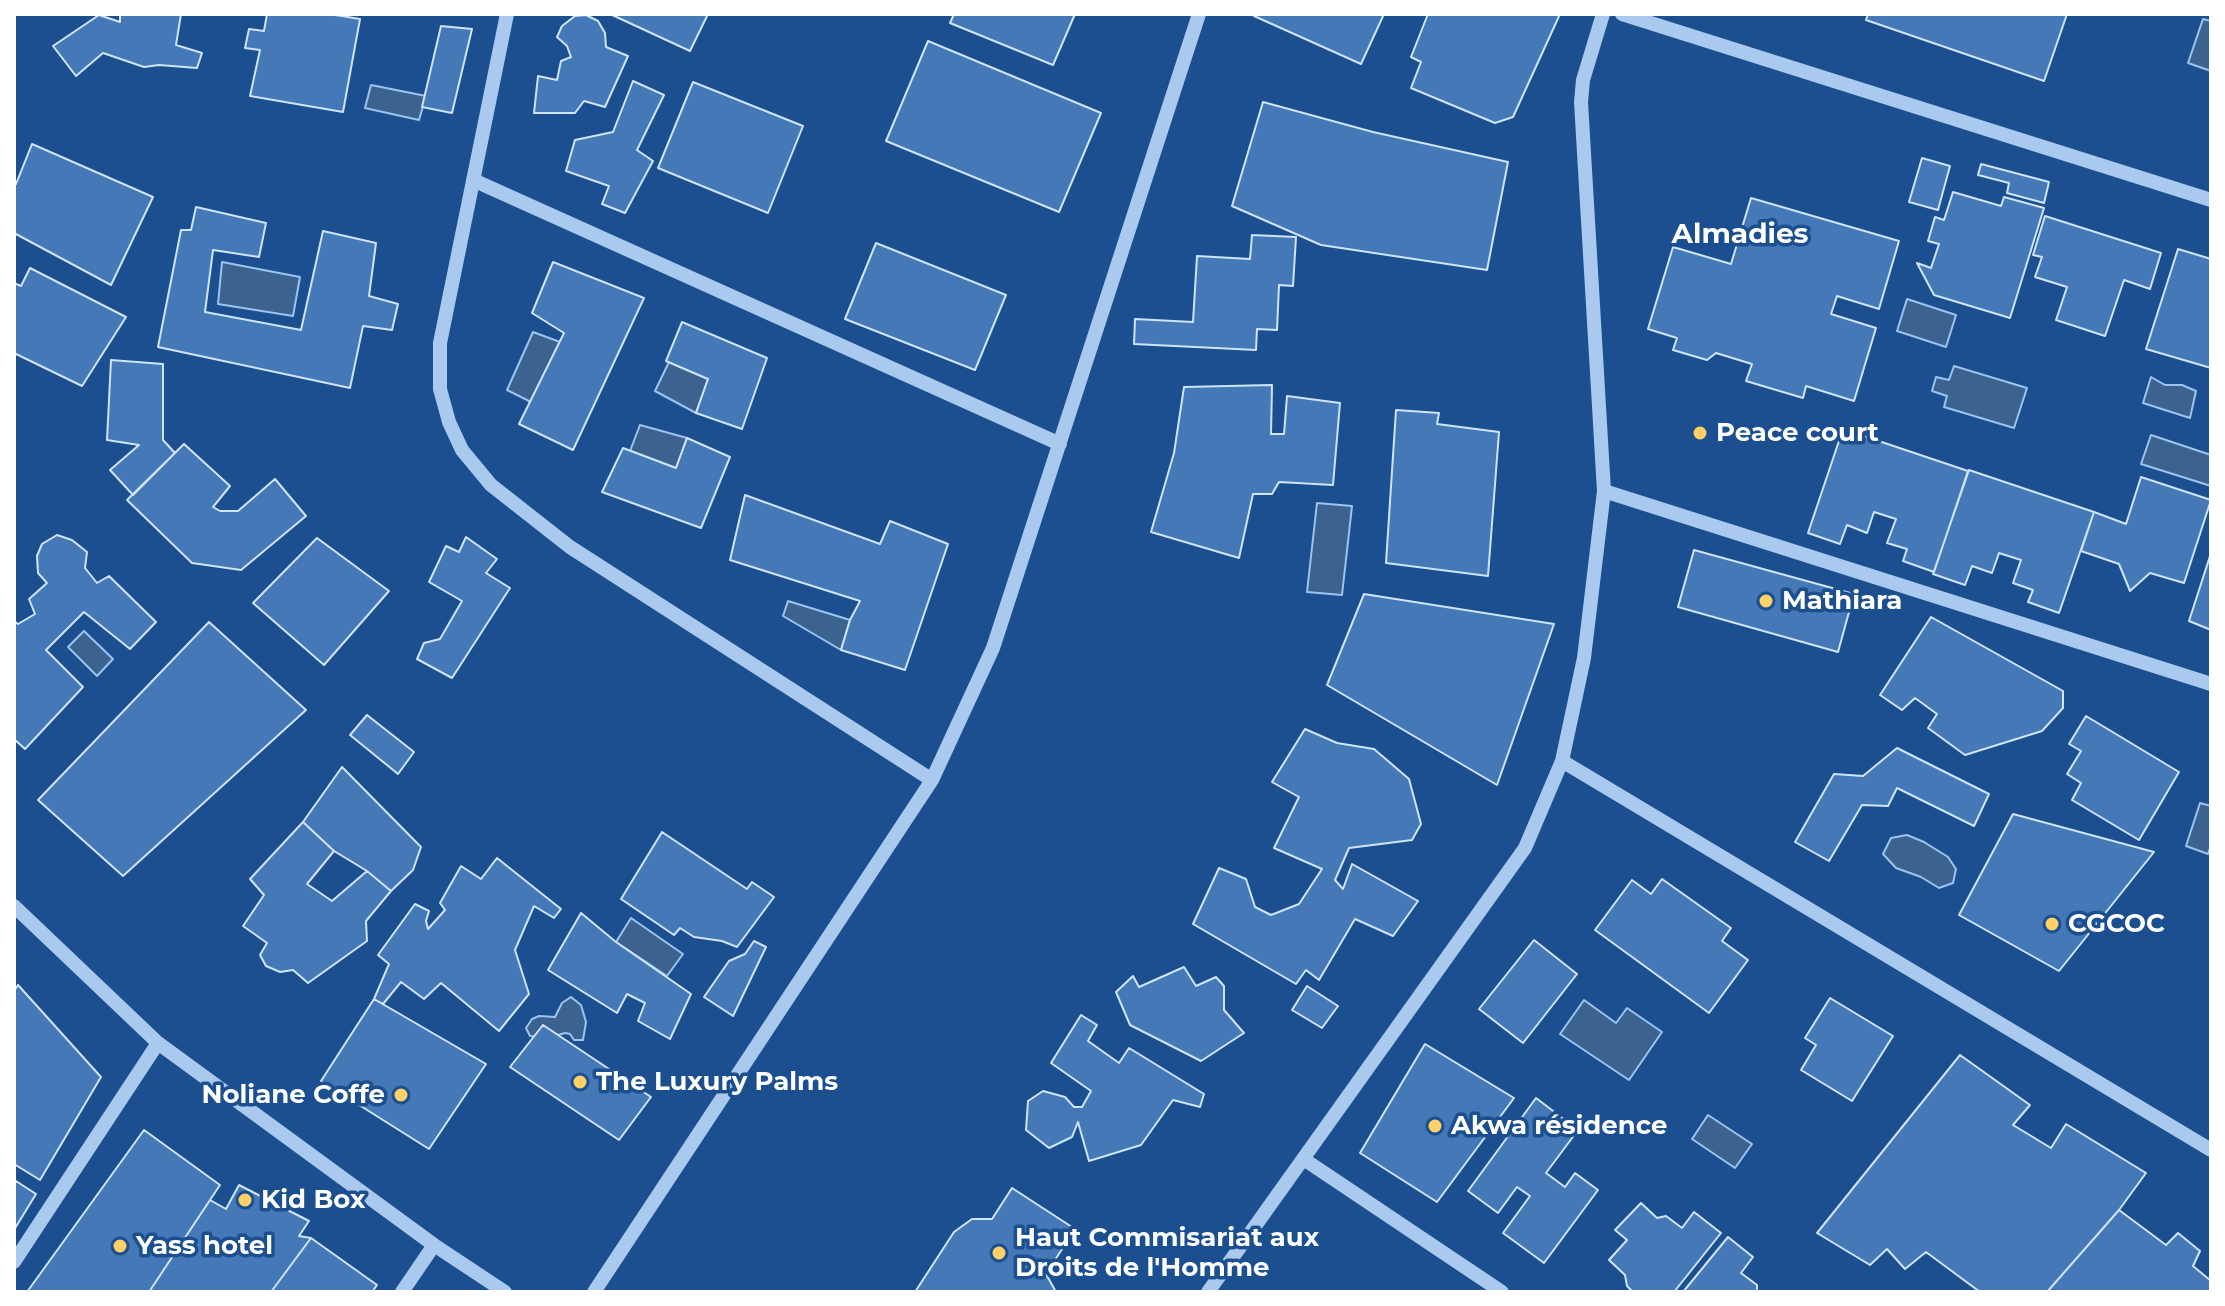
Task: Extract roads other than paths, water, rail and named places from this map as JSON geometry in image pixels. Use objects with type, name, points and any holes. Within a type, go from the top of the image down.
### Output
[{"type":"street","points":[[507,14],[440,343],[440,389],[449,422],[462,450],[491,485],[570,547],[932,780]]},
{"type":"street","points":[[594,1292],[932,780],[993,648],[1199,14]]},
{"type":"street","points":[[1208,1292],[1525,848],[1562,761],[1584,658],[1604,491],[1581,102],[1583,80],[1603,14]]},
{"type":"street","points":[[1622,14],[2211,200]]},
{"type":"street","points":[[473,180],[1060,444]]},
{"type":"street","points":[[1604,491],[2211,684]]},
{"type":"street","points":[[1562,761],[2211,1150]]},
{"type":"street","points":[[14,906],[158,1043],[434,1245],[505,1292]]},
{"type":"street","points":[[14,1262],[158,1043]]},
{"type":"street","points":[[1305,1160],[1502,1292]]},
{"type":"street","points":[[402,1292],[434,1245]]},
{"type":"water","points":[[2203,19],[2211,21],[2211,71],[2188,63]]},
{"type":"water","points":[[371,85],[426,96],[419,120],[365,108]]},
{"type":"water","points":[[222,262],[300,277],[293,316],[218,304]]},
{"type":"water","points":[[1907,299],[1956,315],[1946,347],[1897,331]]},
{"type":"water","points":[[533,332],[560,342],[531,402],[507,390]]},
{"type":"water","points":[[669,362],[708,379],[696,413],[655,391]]},
{"type":"water","points":[[1954,366],[2027,388],[2014,428],[1944,407],[1947,396],[1932,391],[1936,377],[1949,380]]},
{"type":"water","points":[[2151,377],[2165,385],[2182,385],[2196,391],[2190,418],[2143,403]]},
{"type":"water","points":[[640,425],[687,438],[676,468],[630,451]]},
{"type":"water","points":[[2151,435],[2211,455],[2211,486],[2141,464]]},
{"type":"water","points":[[1317,503],[1352,506],[1342,595],[1307,592]]},
{"type":"water","points":[[788,601],[850,620],[841,650],[783,616]]},
{"type":"water","points":[[84,631],[113,659],[97,676],[68,647]]},
{"type":"water","points":[[2200,803],[2211,806],[2211,845],[2208,854],[2186,846]]},
{"type":"water","points":[[1907,835],[1948,857],[1956,869],[1953,883],[1939,888],[1896,868],[1883,854],[1891,838]]},
{"type":"water","points":[[631,918],[683,954],[667,976],[616,942]]},
{"type":"water","points":[[571,997],[581,1005],[586,1022],[583,1040],[574,1040],[565,1033],[548,1038],[530,1036],[526,1028],[532,1019],[555,1017],[562,1003]]},
{"type":"water","points":[[1584,1000],[1616,1023],[1627,1008],[1662,1032],[1629,1080],[1560,1034]]},
{"type":"water","points":[[1708,1115],[1752,1144],[1735,1168],[1692,1139]]},
{"type":"place","name":"Peace court","points":[[1700,433]]},
{"type":"place","name":"Mathiara","points":[[1766,601]]},
{"type":"place","name":"CGCOC","points":[[2052,924]]},
{"type":"place","name":"The Luxury Palms","points":[[580,1082]]},
{"type":"place","name":"Noliane Coffe","points":[[401,1095]]},
{"type":"place","name":"Akwa résidence","points":[[1435,1126]]},
{"type":"place","name":"Kid Box","points":[[245,1200]]},
{"type":"place","name":"Yass hotel","points":[[120,1246]]},
{"type":"place","name":"Haut Commisariat aux Droits de l'Homme","points":[[999,1253]]},
{"type":"district","name":"Almadies","points":[[1740,235]]}]
